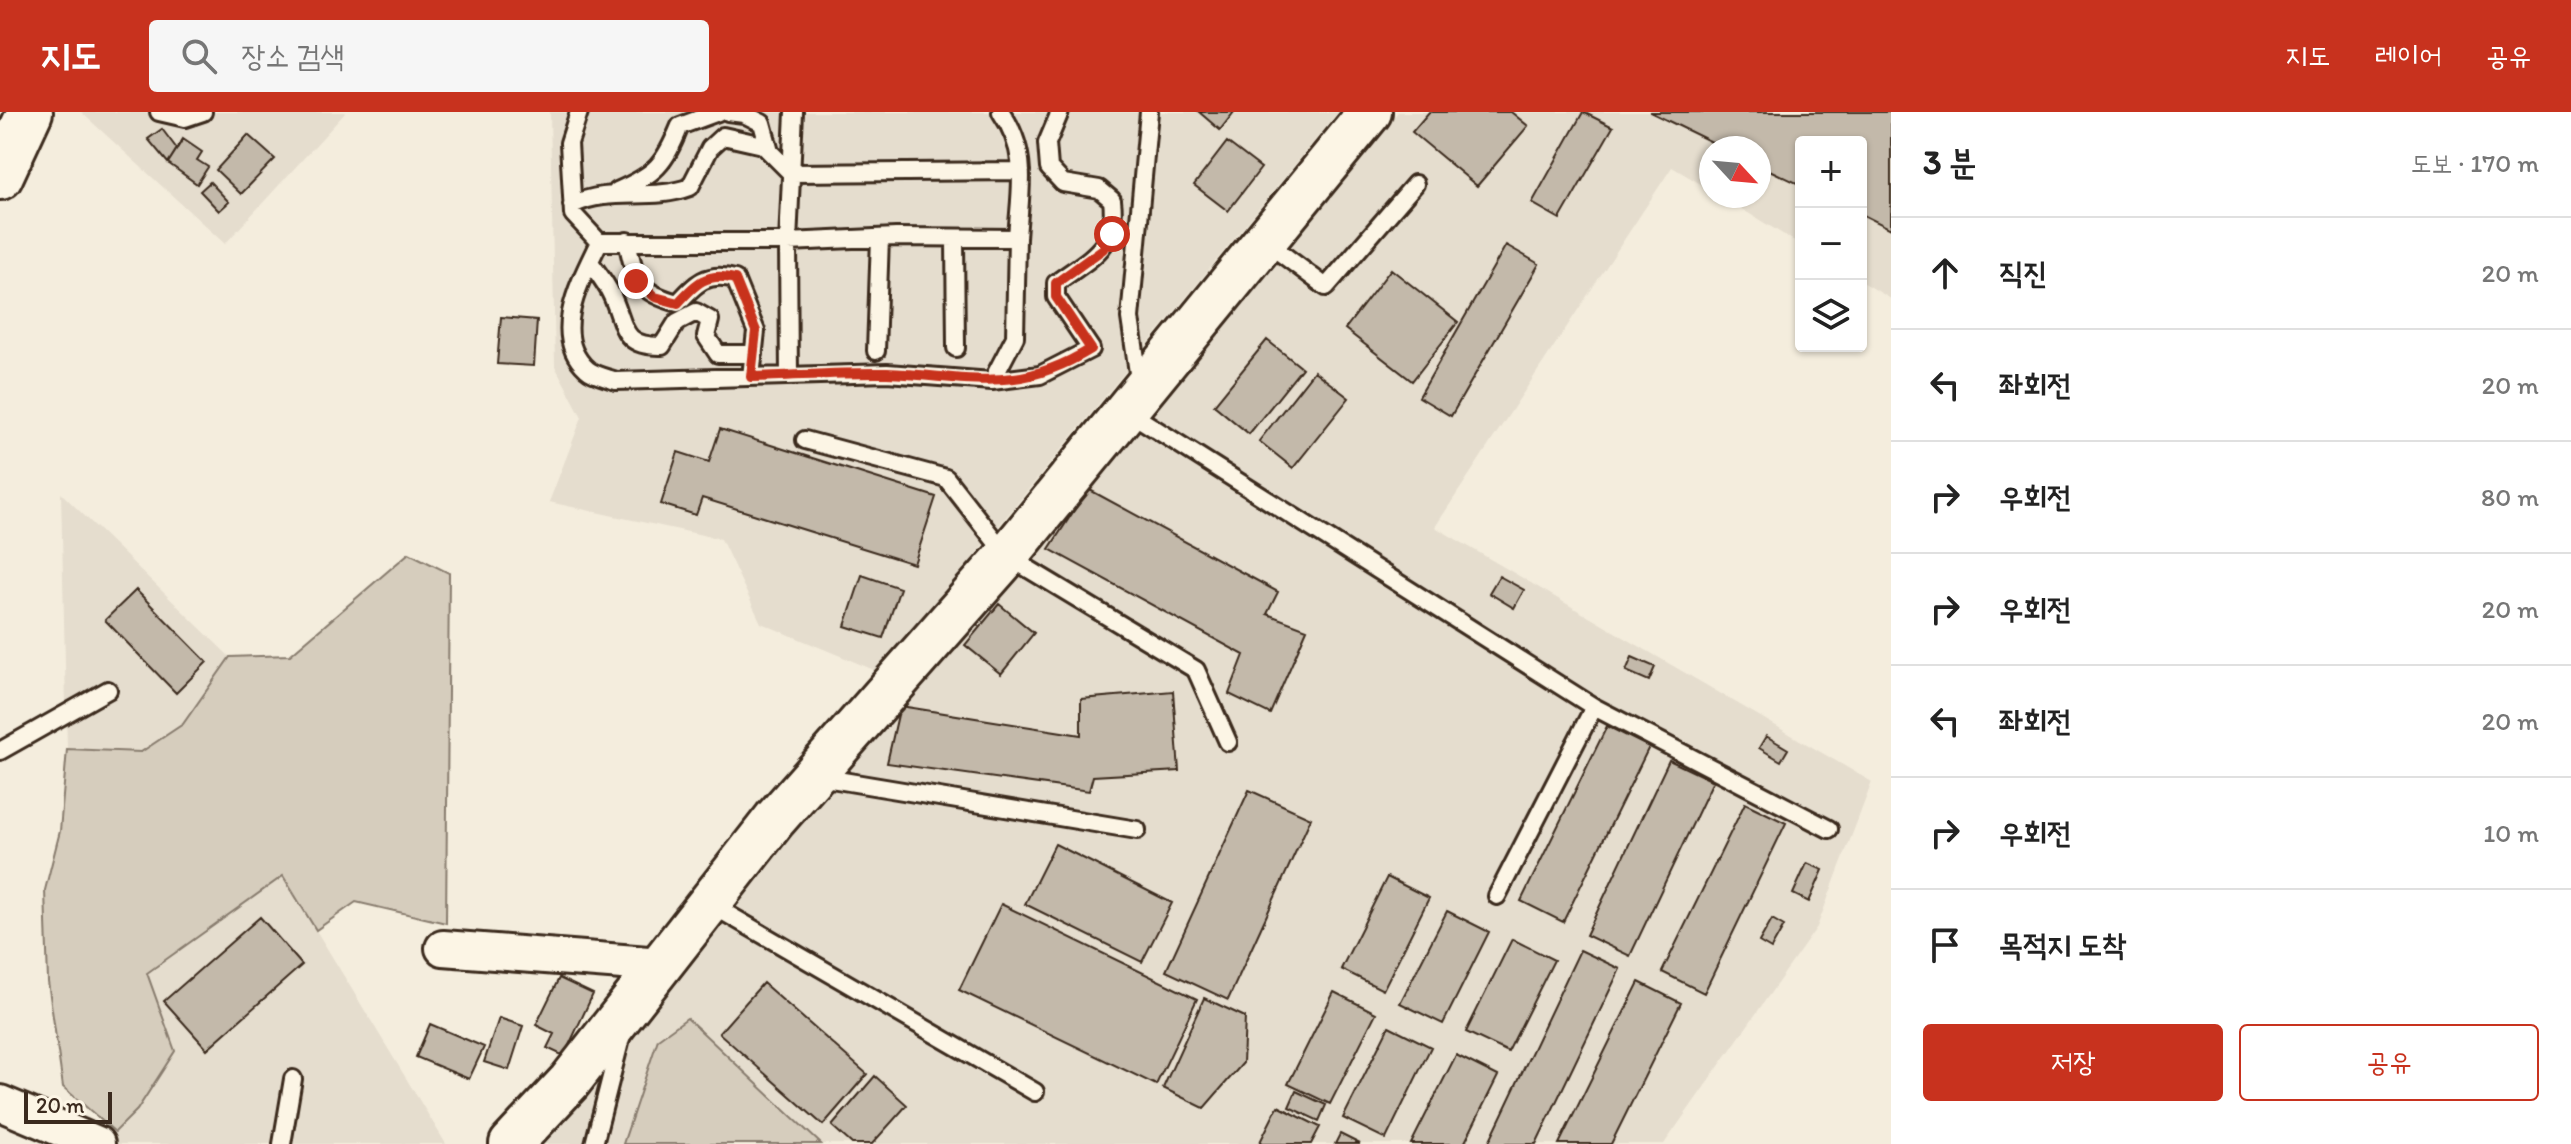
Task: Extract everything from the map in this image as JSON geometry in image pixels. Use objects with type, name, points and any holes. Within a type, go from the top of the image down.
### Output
[{"type":"main road","points":[[0,177],[30,112]]},
{"type":"street","points":[[511,1144],[570,1081],[813,776],[1007,556],[1370,112]]},
{"type":"street","points":[[443,948],[661,965]]},
{"type":"street","points":[[0,1103],[97,1144]]},
{"type":"lane","points":[[159,112],[185,118],[203,112]]},
{"type":"lane","points":[[579,112],[569,143],[573,214],[599,242],[1017,238]]},
{"type":"lane","points":[[572,205],[587,197],[615,192],[647,178],[667,159],[680,126],[718,112]]},
{"type":"lane","points":[[728,112],[744,114],[762,123],[771,152]]},
{"type":"lane","points":[[789,376],[788,242],[794,112]]},
{"type":"lane","points":[[992,381],[1015,337],[1021,171],[1017,135],[1001,112]]},
{"type":"lane","points":[[599,242],[570,306],[572,346],[588,370],[616,381],[887,373],[992,381],[1040,375],[1091,349],[1056,297],[1056,283],[1103,249],[1112,234],[1112,200],[1090,186],[1063,183],[1049,168],[1047,143],[1060,112]]},
{"type":"lane","points":[[1149,112],[1130,318],[1133,401],[1594,707],[1829,829]]},
{"type":"lane","points":[[615,192],[651,196],[690,187],[710,148],[723,136],[745,139],[771,152],[791,173],[1021,171]]},
{"type":"lane","points":[[1265,241],[1326,287],[1415,184]]},
{"type":"lane","points":[[876,351],[880,238]]},
{"type":"lane","points":[[955,238],[956,348]]},
{"type":"lane","points":[[627,241],[636,281],[655,297],[678,303],[700,279],[721,275],[735,279],[756,331],[751,377]]},
{"type":"lane","points":[[590,262],[611,294],[624,332],[644,346],[662,346],[677,322],[696,312],[710,320],[706,336],[718,354],[754,354]]},
{"type":"lane","points":[[805,440],[946,478],[1007,556],[1196,670],[1228,742]]},
{"type":"lane","points":[[0,751],[108,690]]},
{"type":"lane","points":[[1497,896],[1594,707]]},
{"type":"lane","points":[[813,776],[1137,830]]},
{"type":"lane","points":[[709,903],[1035,1092]]},
{"type":"lane","points":[[594,1144],[629,1005]]},
{"type":"lane","points":[[282,1144],[293,1079]]},
{"type":"shaded area","points":[[81,112],[346,112],[225,244]]},
{"type":"shaded area","points":[[550,112],[1338,112],[879,672],[761,623],[721,539],[549,502],[582,417],[555,366]]},
{"type":"shaded area","points":[[1398,112],[1891,112],[1891,299],[1867,285],[1867,136],[1795,136],[1795,241],[1740,208],[1771,208],[1771,136],[1699,136],[1699,183],[1672,167],[1435,527],[1872,782],[1817,927],[1664,1144],[821,1144],[687,1018],[658,1039],[623,1144],[522,1144],[1155,406]]},
{"type":"shaded area","points":[[61,493],[230,657],[183,725],[141,752],[67,749]]},
{"type":"shaded area","points":[[409,553],[449,573],[446,923],[356,902],[316,930],[283,876],[147,973],[175,1051],[137,1110],[115,1132],[63,1087],[48,982],[45,890],[60,831],[67,749],[141,752],[183,724],[230,657],[290,655]]},
{"type":"shaded area","points":[[283,876],[446,1144],[92,1144],[115,1132],[175,1052],[147,973]]},
{"type":"shaded area","points":[[687,1018],[821,1144],[623,1144],[658,1039]]},
{"type":"building","points":[[1199,112],[1234,112],[1220,130]]},
{"type":"building","points":[[1429,112],[1511,112],[1528,126],[1477,186],[1412,132]]},
{"type":"building","points":[[1583,112],[1613,127],[1560,219],[1532,203]]},
{"type":"building","points":[[1650,112],[1891,112],[1891,229],[1867,217],[1867,136],[1795,136],[1795,182],[1771,171],[1771,136],[1699,136]]},
{"type":"building","points":[[162,129],[177,149],[168,163],[148,139]]},
{"type":"building","points":[[248,135],[275,159],[241,194],[216,170]]},
{"type":"building","points":[[183,139],[202,152],[197,160],[208,167],[197,184],[168,163]]},
{"type":"building","points":[[1227,142],[1261,168],[1228,211],[1194,185]]},
{"type":"building","points":[[210,182],[229,202],[219,211],[200,191]]},
{"type":"building","points":[[1506,245],[1539,264],[1451,416],[1419,397]]},
{"type":"building","points":[[1391,269],[1458,322],[1412,381],[1345,329]]},
{"type":"building","points":[[501,317],[537,320],[534,366],[497,364]]},
{"type":"building","points":[[1267,340],[1302,368],[1249,434],[1214,405]]},
{"type":"building","points":[[1314,371],[1349,398],[1293,468],[1259,441]]},
{"type":"building","points":[[720,429],[936,497],[914,564],[702,498],[696,515],[661,504],[678,452],[709,462]]},
{"type":"building","points":[[1088,489],[1278,592],[1267,614],[1307,629],[1270,714],[1229,694],[1244,655],[1049,549]]},
{"type":"building","points":[[862,575],[900,588],[883,638],[845,626]]},
{"type":"building","points":[[1499,576],[1524,590],[1514,608],[1489,593]]},
{"type":"building","points":[[136,590],[207,662],[176,693],[105,620]]},
{"type":"building","points":[[999,604],[1034,633],[1001,674],[965,645]]},
{"type":"building","points":[[1632,657],[1655,667],[1649,681],[1626,671]]},
{"type":"building","points":[[1173,691],[1179,771],[1093,776],[1089,791],[887,763],[900,706],[1081,735],[1081,699]]},
{"type":"building","points":[[1607,726],[1649,747],[1563,922],[1521,901]]},
{"type":"building","points":[[1766,736],[1788,749],[1781,761],[1759,748]]},
{"type":"building","points":[[1669,760],[1713,781],[1630,956],[1586,935]]},
{"type":"building","points":[[1249,790],[1311,818],[1228,1000],[1166,971]]},
{"type":"building","points":[[1745,803],[1786,823],[1704,993],[1662,972]]},
{"type":"building","points":[[1055,844],[1172,903],[1142,962],[1025,904]]},
{"type":"building","points":[[1807,863],[1823,870],[1809,902],[1793,894]]},
{"type":"building","points":[[1387,877],[1429,898],[1383,990],[1341,969]]},
{"type":"building","points":[[1001,904],[1197,999],[1156,1085],[959,990]]},
{"type":"building","points":[[1447,911],[1489,932],[1443,1024],[1400,1003]]},
{"type":"building","points":[[260,917],[302,965],[207,1049],[164,1001]]},
{"type":"building","points":[[1772,919],[1784,926],[1771,949],[1759,942]]},
{"type":"building","points":[[1512,939],[1554,960],[1508,1052],[1466,1032]]},
{"type":"building","points":[[1580,950],[1620,969],[1536,1144],[1488,1144]]},
{"type":"building","points":[[559,978],[593,994],[564,1056],[547,1048],[554,1034],[536,1025]]},
{"type":"building","points":[[1639,982],[1681,1003],[1611,1144],[1559,1144]]},
{"type":"building","points":[[763,983],[867,1074],[823,1125],[719,1033]]},
{"type":"building","points":[[1334,992],[1376,1013],[1330,1104],[1288,1084]]},
{"type":"building","points":[[1204,998],[1245,1017],[1243,1063],[1204,1108],[1163,1088]]},
{"type":"building","points":[[499,1018],[523,1026],[509,1070],[484,1062]]},
{"type":"building","points":[[430,1024],[484,1047],[469,1079],[416,1057]]},
{"type":"building","points":[[1389,1026],[1431,1047],[1386,1139],[1343,1118]]},
{"type":"building","points":[[1456,1055],[1498,1076],[1464,1144],[1411,1144]]},
{"type":"building","points":[[875,1076],[907,1105],[872,1144],[852,1144],[832,1126]]},
{"type":"building","points":[[1296,1091],[1326,1105],[1319,1121],[1289,1107]]},
{"type":"building","points":[[1278,1106],[1320,1127],[1311,1144],[1259,1144]]},
{"type":"building","points":[[1340,1134],[1360,1144],[1335,1144]]},
{"type":"route","points":[[636,281],[655,297],[678,303],[700,279],[721,275],[735,279],[756,331],[751,377],[887,373],[1008,381],[1040,375],[1091,349],[1056,297],[1056,283],[1086,258],[1103,249],[1112,234]]}]
